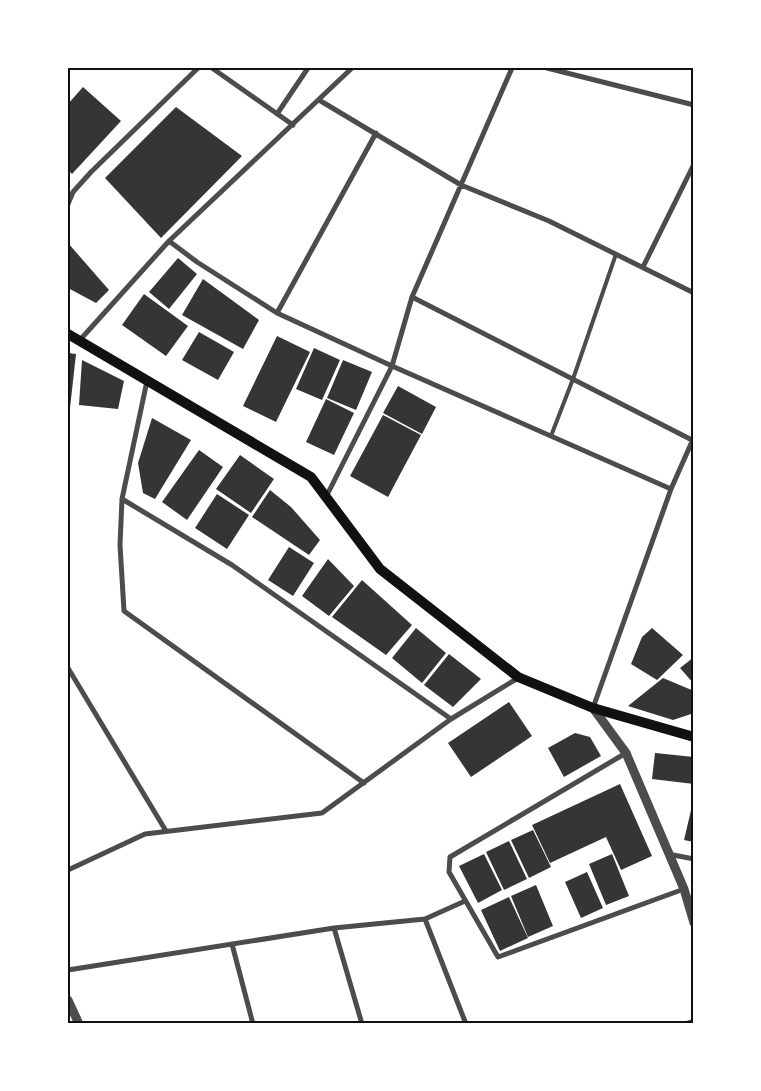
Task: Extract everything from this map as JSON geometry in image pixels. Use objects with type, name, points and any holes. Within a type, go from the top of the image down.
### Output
[{"type":"main road","points":[[68,334],[310,477],[380,569],[518,677],[593,708],[694,737]]},
{"type":"street","points":[[68,204],[73,192],[91,172],[198,68]]},
{"type":"street","points":[[212,68],[293,125]]},
{"type":"street","points":[[278,114],[308,68]]},
{"type":"street","points":[[79,341],[169,241],[352,68]]},
{"type":"street","points":[[326,497],[392,366],[412,297],[512,68]]},
{"type":"street","points":[[547,68],[694,105]]},
{"type":"street","points":[[319,100],[461,185],[549,221],[694,293]]},
{"type":"street","points":[[277,313],[376,133]]},
{"type":"street","points":[[643,267],[694,164]]},
{"type":"street","points":[[169,241],[197,262],[277,313],[671,489]]},
{"type":"street","points":[[412,297],[693,439],[671,489],[593,708],[626,753],[684,888],[694,923]]},
{"type":"street","points":[[147,381],[122,499],[120,545],[124,611],[364,783]]},
{"type":"street","points":[[122,499],[232,565],[451,719]]},
{"type":"street","points":[[68,668],[166,832]]},
{"type":"street","points":[[68,870],[145,834],[322,813],[451,719],[518,677]]},
{"type":"street","points":[[626,753],[450,857],[449,872],[498,957],[684,888]]},
{"type":"street","points":[[668,854],[694,859]]},
{"type":"street","points":[[68,970],[334,928],[425,919],[465,900]]},
{"type":"street","points":[[425,919],[466,1024]]},
{"type":"street","points":[[334,928],[362,1024]]},
{"type":"street","points":[[232,944],[253,1024]]},
{"type":"street","points":[[68,1000],[79,1024]]},
{"type":"street","points":[[684,1024],[694,1021]]},
{"type":"lane","points":[[551,436],[573,379],[616,254]]},
{"type":"building","points":[[83,87],[121,121],[72,174],[68,170],[68,104]]},
{"type":"building","points":[[176,107],[242,156],[161,238],[105,178]]},
{"type":"building","points":[[68,243],[109,290],[96,303],[68,288]]},
{"type":"building","points":[[178,258],[197,274],[169,309],[149,292]]},
{"type":"building","points":[[203,279],[259,320],[243,349],[182,315]]},
{"type":"building","points":[[144,294],[188,326],[166,356],[122,325]]},
{"type":"building","points":[[199,332],[234,352],[218,380],[182,360]]},
{"type":"building","points":[[277,336],[310,352],[276,422],[243,406]]},
{"type":"building","points":[[314,348],[340,360],[322,400],[296,389]]},
{"type":"building","points":[[68,353],[76,354],[70,408],[68,408]]},
{"type":"building","points":[[82,360],[124,381],[118,409],[79,405]]},
{"type":"building","points":[[343,360],[372,372],[356,410],[327,398]]},
{"type":"building","points":[[398,386],[436,407],[422,434],[383,413]]},
{"type":"building","points":[[326,399],[354,413],[334,455],[306,442]]},
{"type":"building","points":[[383,415],[421,435],[388,497],[350,476]]},
{"type":"building","points":[[152,418],[191,440],[155,499],[143,493],[138,463]]},
{"type":"building","points":[[199,450],[223,467],[187,520],[162,502]]},
{"type":"building","points":[[240,455],[274,479],[251,513],[216,489]]},
{"type":"building","points":[[270,490],[291,507],[320,540],[309,555],[252,517]]},
{"type":"building","points":[[217,494],[249,515],[227,549],[195,528]]},
{"type":"building","points":[[289,547],[314,563],[293,596],[268,580]]},
{"type":"building","points":[[328,559],[354,586],[329,616],[302,596]]},
{"type":"building","points":[[362,580],[412,625],[386,655],[332,617]]},
{"type":"building","points":[[416,628],[446,653],[422,683],[392,658]]},
{"type":"building","points":[[652,628],[683,655],[657,680],[631,664],[642,637]]},
{"type":"building","points":[[449,654],[481,679],[453,707],[424,685]]},
{"type":"building","points":[[694,657],[694,684],[680,668]]},
{"type":"building","points":[[663,678],[694,691],[694,713],[673,720],[628,706]]},
{"type":"building","points":[[509,702],[532,736],[471,777],[448,743]]},
{"type":"building","points":[[575,733],[590,737],[601,756],[564,777],[548,748]]},
{"type":"building","points":[[655,753],[694,757],[694,784],[652,779]]},
{"type":"building","points":[[620,784],[652,856],[621,870],[606,837],[550,863],[532,825]]},
{"type":"building","points":[[692,806],[694,807],[694,842],[684,840]]},
{"type":"building","points":[[533,830],[551,867],[529,878],[511,840]]},
{"type":"building","points":[[509,841],[527,879],[504,890],[486,852]]},
{"type":"building","points":[[484,854],[502,890],[478,903],[459,866]]},
{"type":"building","points":[[612,854],[629,896],[606,905],[589,864]]},
{"type":"building","points":[[587,872],[603,908],[581,918],[565,882]]},
{"type":"building","points":[[536,885],[553,926],[528,937],[511,896]]},
{"type":"building","points":[[509,897],[528,938],[500,951],[481,910]]}]
